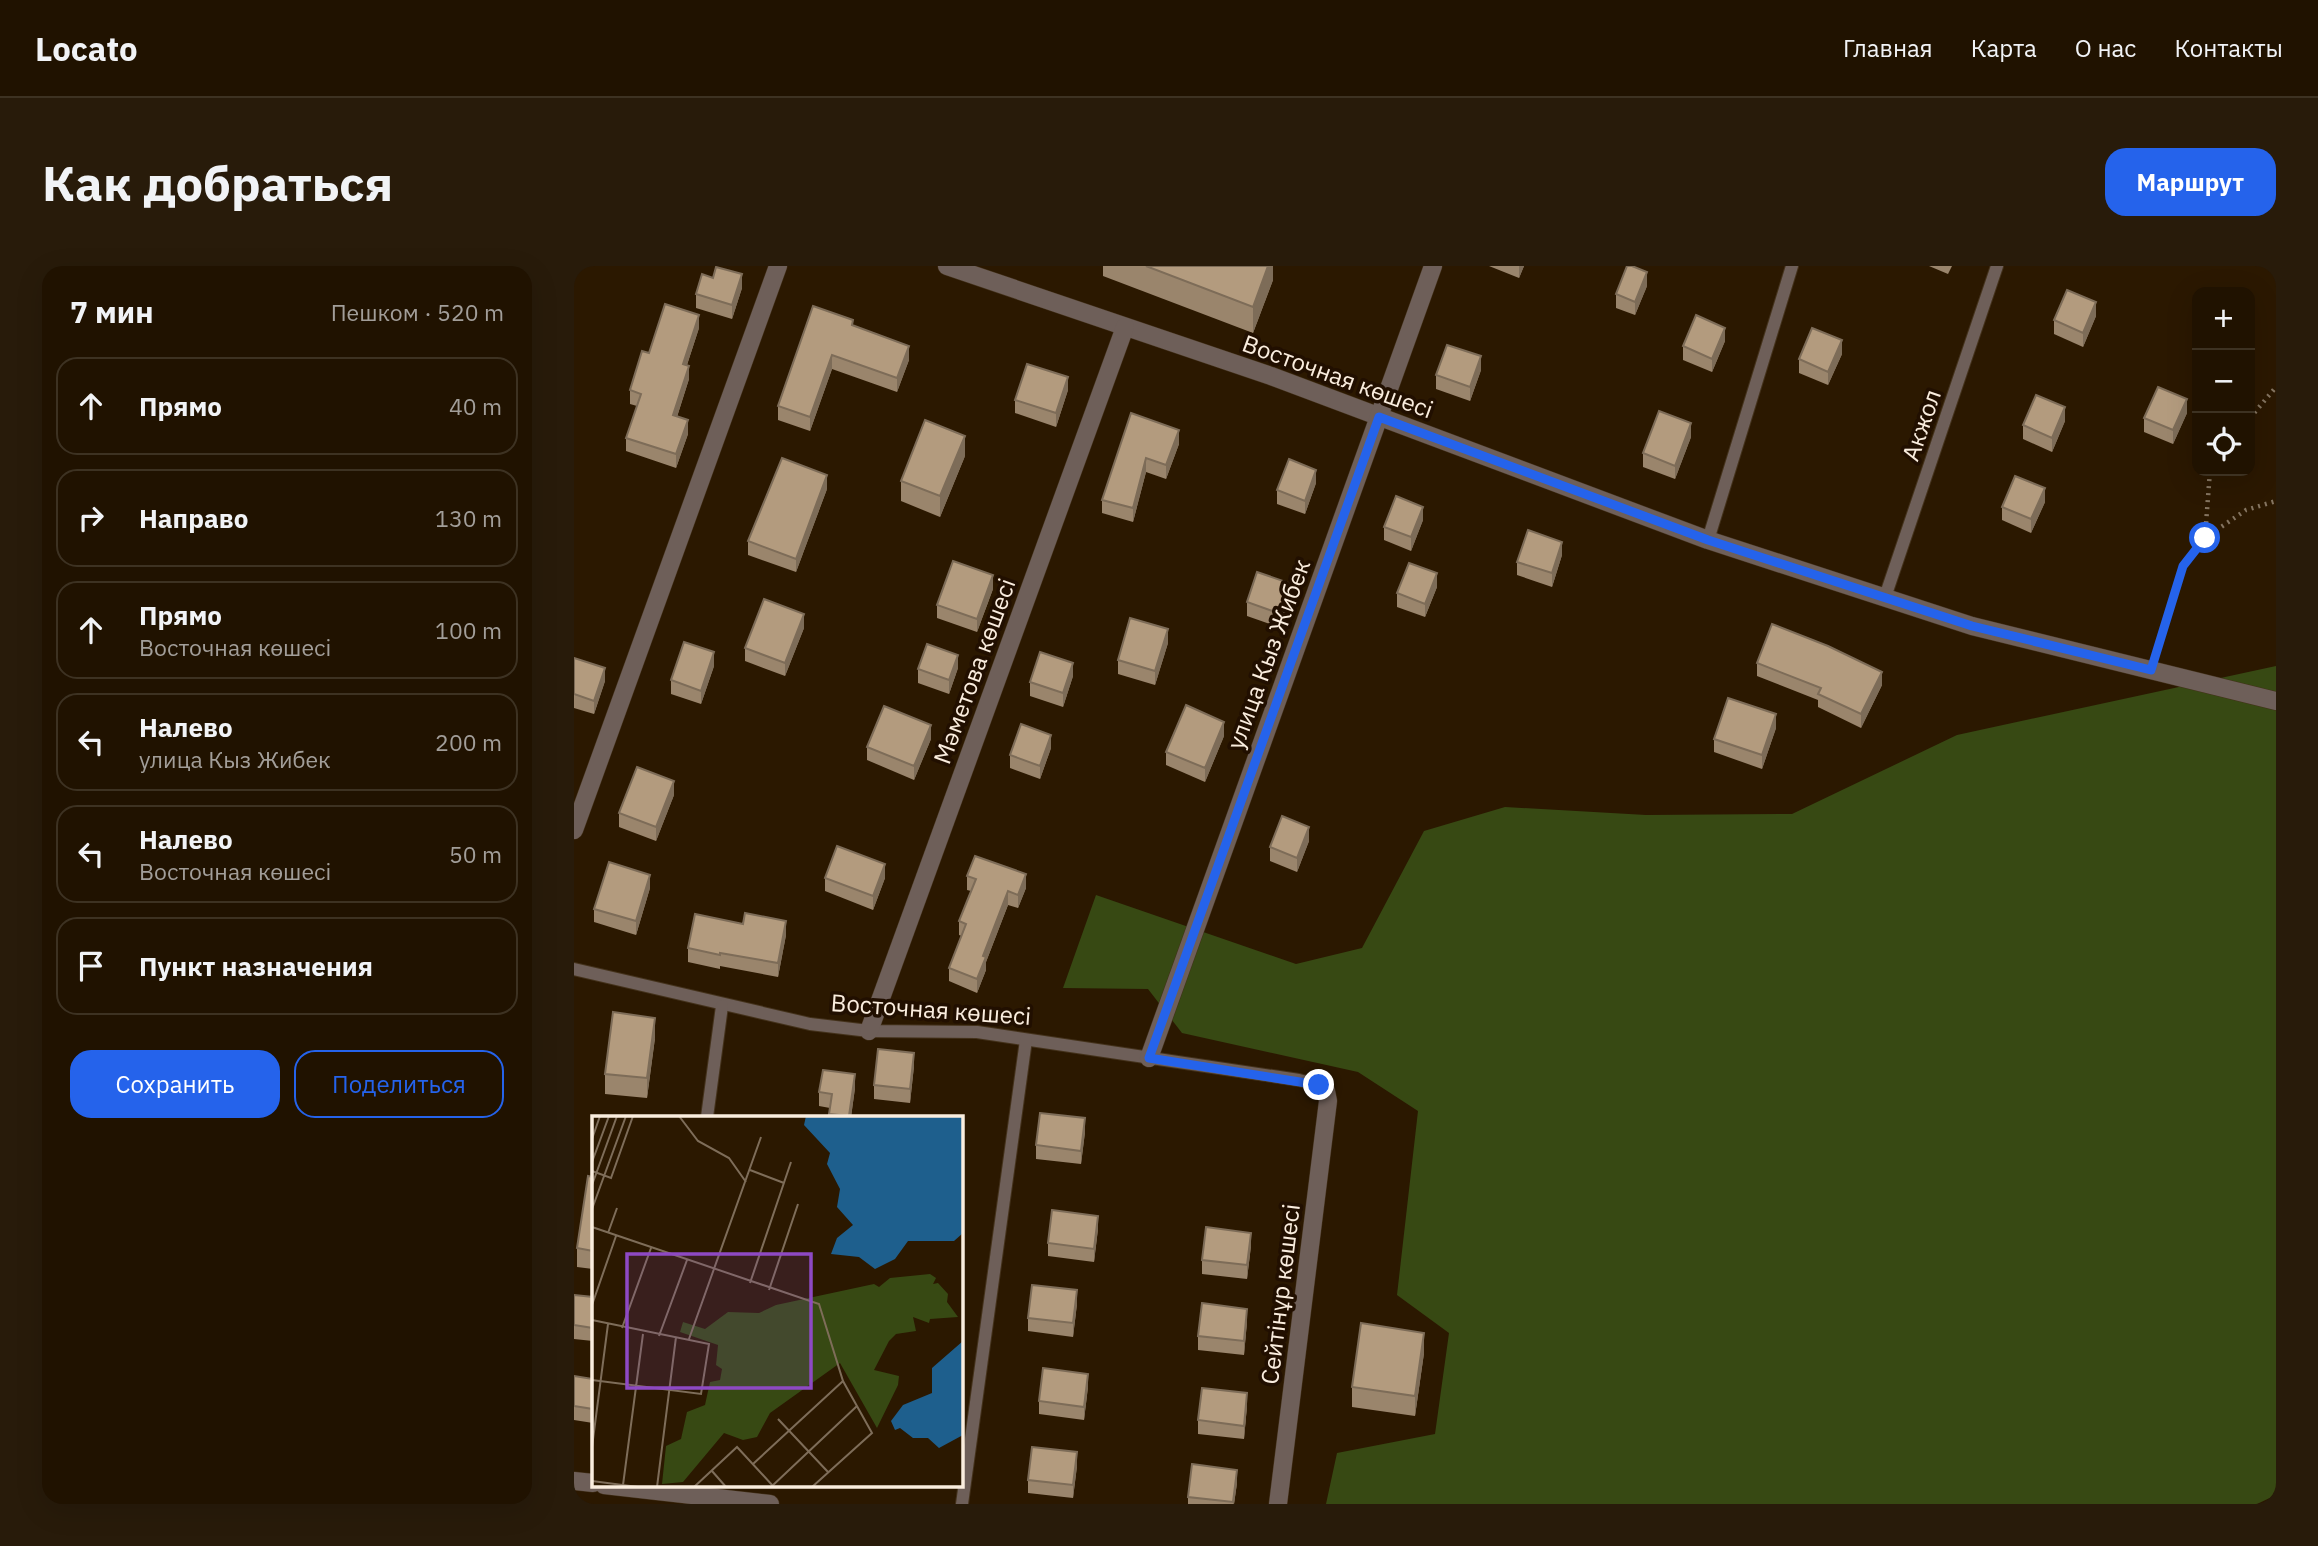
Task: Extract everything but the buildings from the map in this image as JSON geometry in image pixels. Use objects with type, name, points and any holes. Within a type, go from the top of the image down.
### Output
[{"type":"street","points":[[574,830],[778,266]]},
{"type":"street","name":"Восточная көшесі","points":[[947,266],[1271,376],[1708,540],[1972,626],[2276,701]]},
{"type":"street","name":"улица Кыз Жибек","points":[[1149,1058],[1433,266]]},
{"type":"street","name":"Мәметова көшесі","points":[[869,1031],[1125,327]]},
{"type":"street","name":"Сейтінұр көшесі","points":[[1278,1504],[1328,1101],[1326,1091]]},
{"type":"street","points":[[574,1481],[592,1483]]},
{"type":"street","points":[[610,1486],[770,1504]]},
{"type":"lane","points":[[1708,540],[1792,266]]},
{"type":"lane","name":"Акжол","points":[[1885,597],[1997,266]]},
{"type":"lane","name":"Восточная көшесі","points":[[574,969],[722,1006],[810,1024],[869,1031],[977,1032],[1299,1080],[1319,1085],[1326,1091]]},
{"type":"lane","points":[[707,1116],[722,1006]]},
{"type":"lane","points":[[962,1504],[1026,1040]]},
{"type":"path","points":[[2254,413],[2276,387]]},
{"type":"path","points":[[2205,538],[2210,476]]},
{"type":"path","points":[[2151,670],[2183,566],[2205,538],[2246,510],[2276,501]]},
{"type":"green space","points":[[2276,666],[2276,1495],[2257,1504],[1326,1504],[1337,1453],[1435,1434],[1449,1333],[1397,1295],[1418,1111],[1358,1072],[1182,1033],[1148,989],[1063,988],[1096,895],[1296,964],[1362,948],[1424,831],[1505,807],[1646,815],[1792,814],[1957,735]]},
{"type":"route","points":[[1319,1085],[1149,1058],[1379,417],[1708,540],[1972,626],[2151,670],[2183,566],[2205,538]]}]
